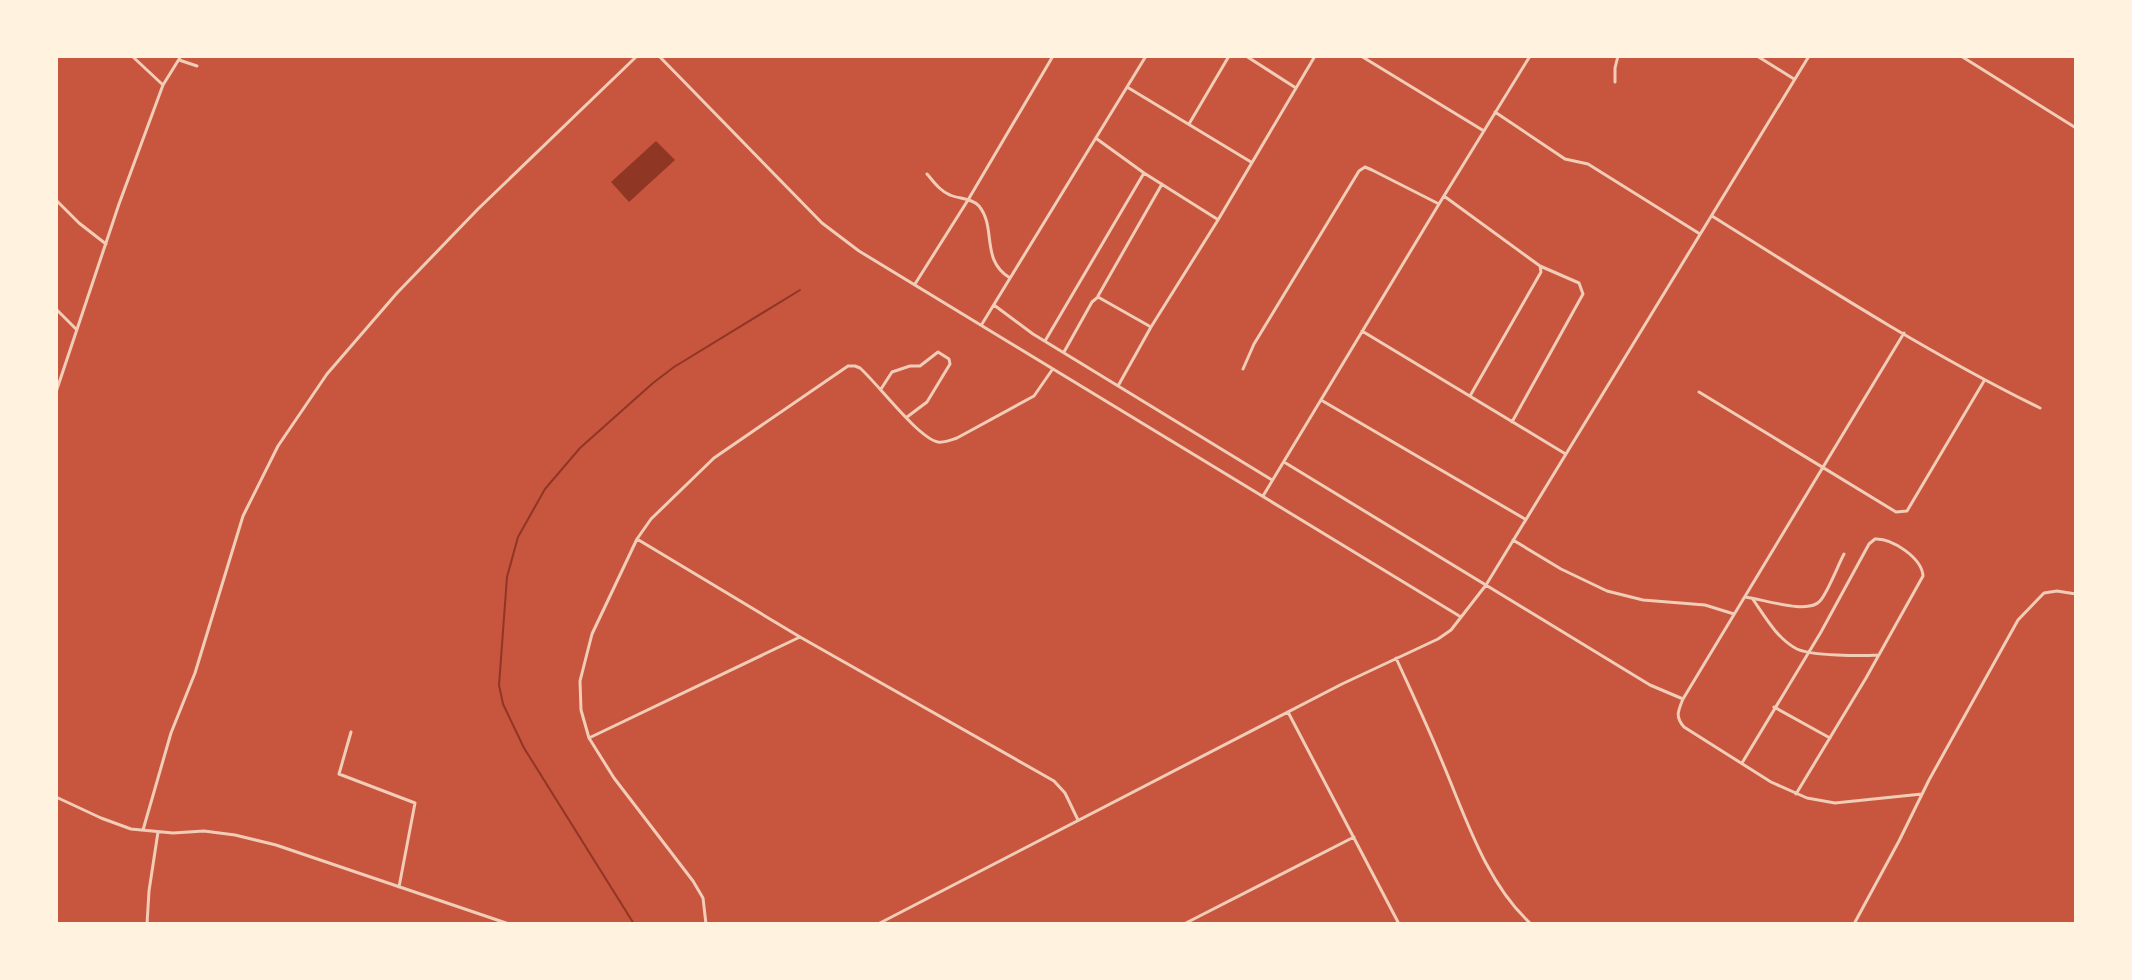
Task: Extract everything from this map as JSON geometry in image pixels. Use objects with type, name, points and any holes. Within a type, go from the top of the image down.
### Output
[{"type":"street","points":[[132,56],[163,85]]},
{"type":"street","points":[[143,830],[171,733],[195,673],[243,516],[278,446],[341,356],[408,281],[637,56]]},
{"type":"street","points":[[659,56],[822,223],[859,251],[1462,617]]},
{"type":"street","points":[[915,284],[1053,56]]},
{"type":"street","points":[[982,324],[1146,56]]},
{"type":"street","points":[[1189,124],[1229,56]]},
{"type":"street","points":[[1246,56],[1296,88]]},
{"type":"street","points":[[1118,386],[1315,56]]},
{"type":"street","points":[[1361,56],[1484,131]]},
{"type":"street","points":[[1263,496],[1530,56]]},
{"type":"street","points":[[1615,82],[1618,56]]},
{"type":"street","points":[[1757,56],[1794,79]]},
{"type":"street","points":[[878,924],[1451,630],[1486,585],[1809,56]]},
{"type":"street","points":[[1961,56],[2076,128]]},
{"type":"street","points":[[56,392],[163,85],[180,58],[197,66]]},
{"type":"street","points":[[1127,87],[1251,162]]},
{"type":"street","points":[[1495,112],[1565,159],[1588,164],[1700,234]]},
{"type":"street","points":[[1097,139],[1218,220]]},
{"type":"street","points":[[1243,369],[1254,344],[1359,171],[1365,167],[1439,204]]},
{"type":"street","points":[[1045,341],[1144,173]]},
{"type":"street","points":[[927,174],[945,193],[977,203],[997,269],[1010,278]]},
{"type":"street","points":[[1064,352],[1162,184]]},
{"type":"street","points":[[1444,196],[1540,266],[1579,283],[1583,294],[1512,422]]},
{"type":"street","points":[[56,200],[106,244]]},
{"type":"street","points":[[1712,216],[1984,381],[2040,408]]},
{"type":"street","points":[[1470,396],[1541,272],[1540,266]]},
{"type":"street","points":[[1098,297],[1151,327]]},
{"type":"street","points":[[994,305],[1045,341],[1273,480]]},
{"type":"street","points":[[56,309],[76,329]]},
{"type":"street","points":[[1362,331],[1565,454]]},
{"type":"street","points":[[1904,333],[1683,699],[1677,714],[1678,721],[1684,727],[1771,782],[1796,794],[1835,803],[1922,794]]},
{"type":"street","points":[[881,389],[892,372],[920,366],[938,352],[949,359],[950,364],[930,397],[907,417]]},
{"type":"street","points":[[706,924],[703,898],[614,778],[589,738],[581,710],[580,681],[585,659],[600,615],[637,539],[651,519],[714,458],[840,370],[855,366],[860,368],[929,438],[947,442],[1034,396],[1052,370]]},
{"type":"street","points":[[1699,392],[1896,512],[1907,511],[1984,381]]},
{"type":"street","points":[[1321,400],[1525,520]]},
{"type":"street","points":[[1284,462],[1650,685],[1683,699]]},
{"type":"street","points":[[1742,763],[1869,544],[1880,538],[1915,558],[1923,570],[1923,576],[1796,794]]},
{"type":"street","points":[[637,539],[800,637],[1054,781],[1065,793],[1078,820]]},
{"type":"street","points":[[1513,540],[1602,590],[1643,600],[1705,605],[1734,614]]},
{"type":"street","points":[[1745,597],[1807,608],[1820,602],[1844,554]]},
{"type":"street","points":[[1854,924],[2018,620],[2044,593],[2057,591],[2076,594]]},
{"type":"street","points":[[1752,598],[1782,637],[1797,649],[1846,655],[1879,655]]},
{"type":"street","points":[[589,738],[800,637]]},
{"type":"street","points":[[1396,658],[1492,875],[1531,924]]},
{"type":"street","points":[[1774,707],[1830,738]]},
{"type":"street","points":[[1288,712],[1399,924]]},
{"type":"street","points":[[351,732],[339,774],[415,803],[399,887]]},
{"type":"street","points":[[56,797],[131,829],[173,833],[204,831],[276,845],[509,924]]},
{"type":"street","points":[[147,924],[158,832]]},
{"type":"street","points":[[1184,924],[1354,837]]},
{"type":"shaded area","points":[[656,141],[675,160],[629,202],[611,182]]},
{"type":"waterway","points":[[634,924],[524,748],[503,704],[499,685],[507,577],[518,537],[545,489],[580,448],[674,367],[800,290]]}]
